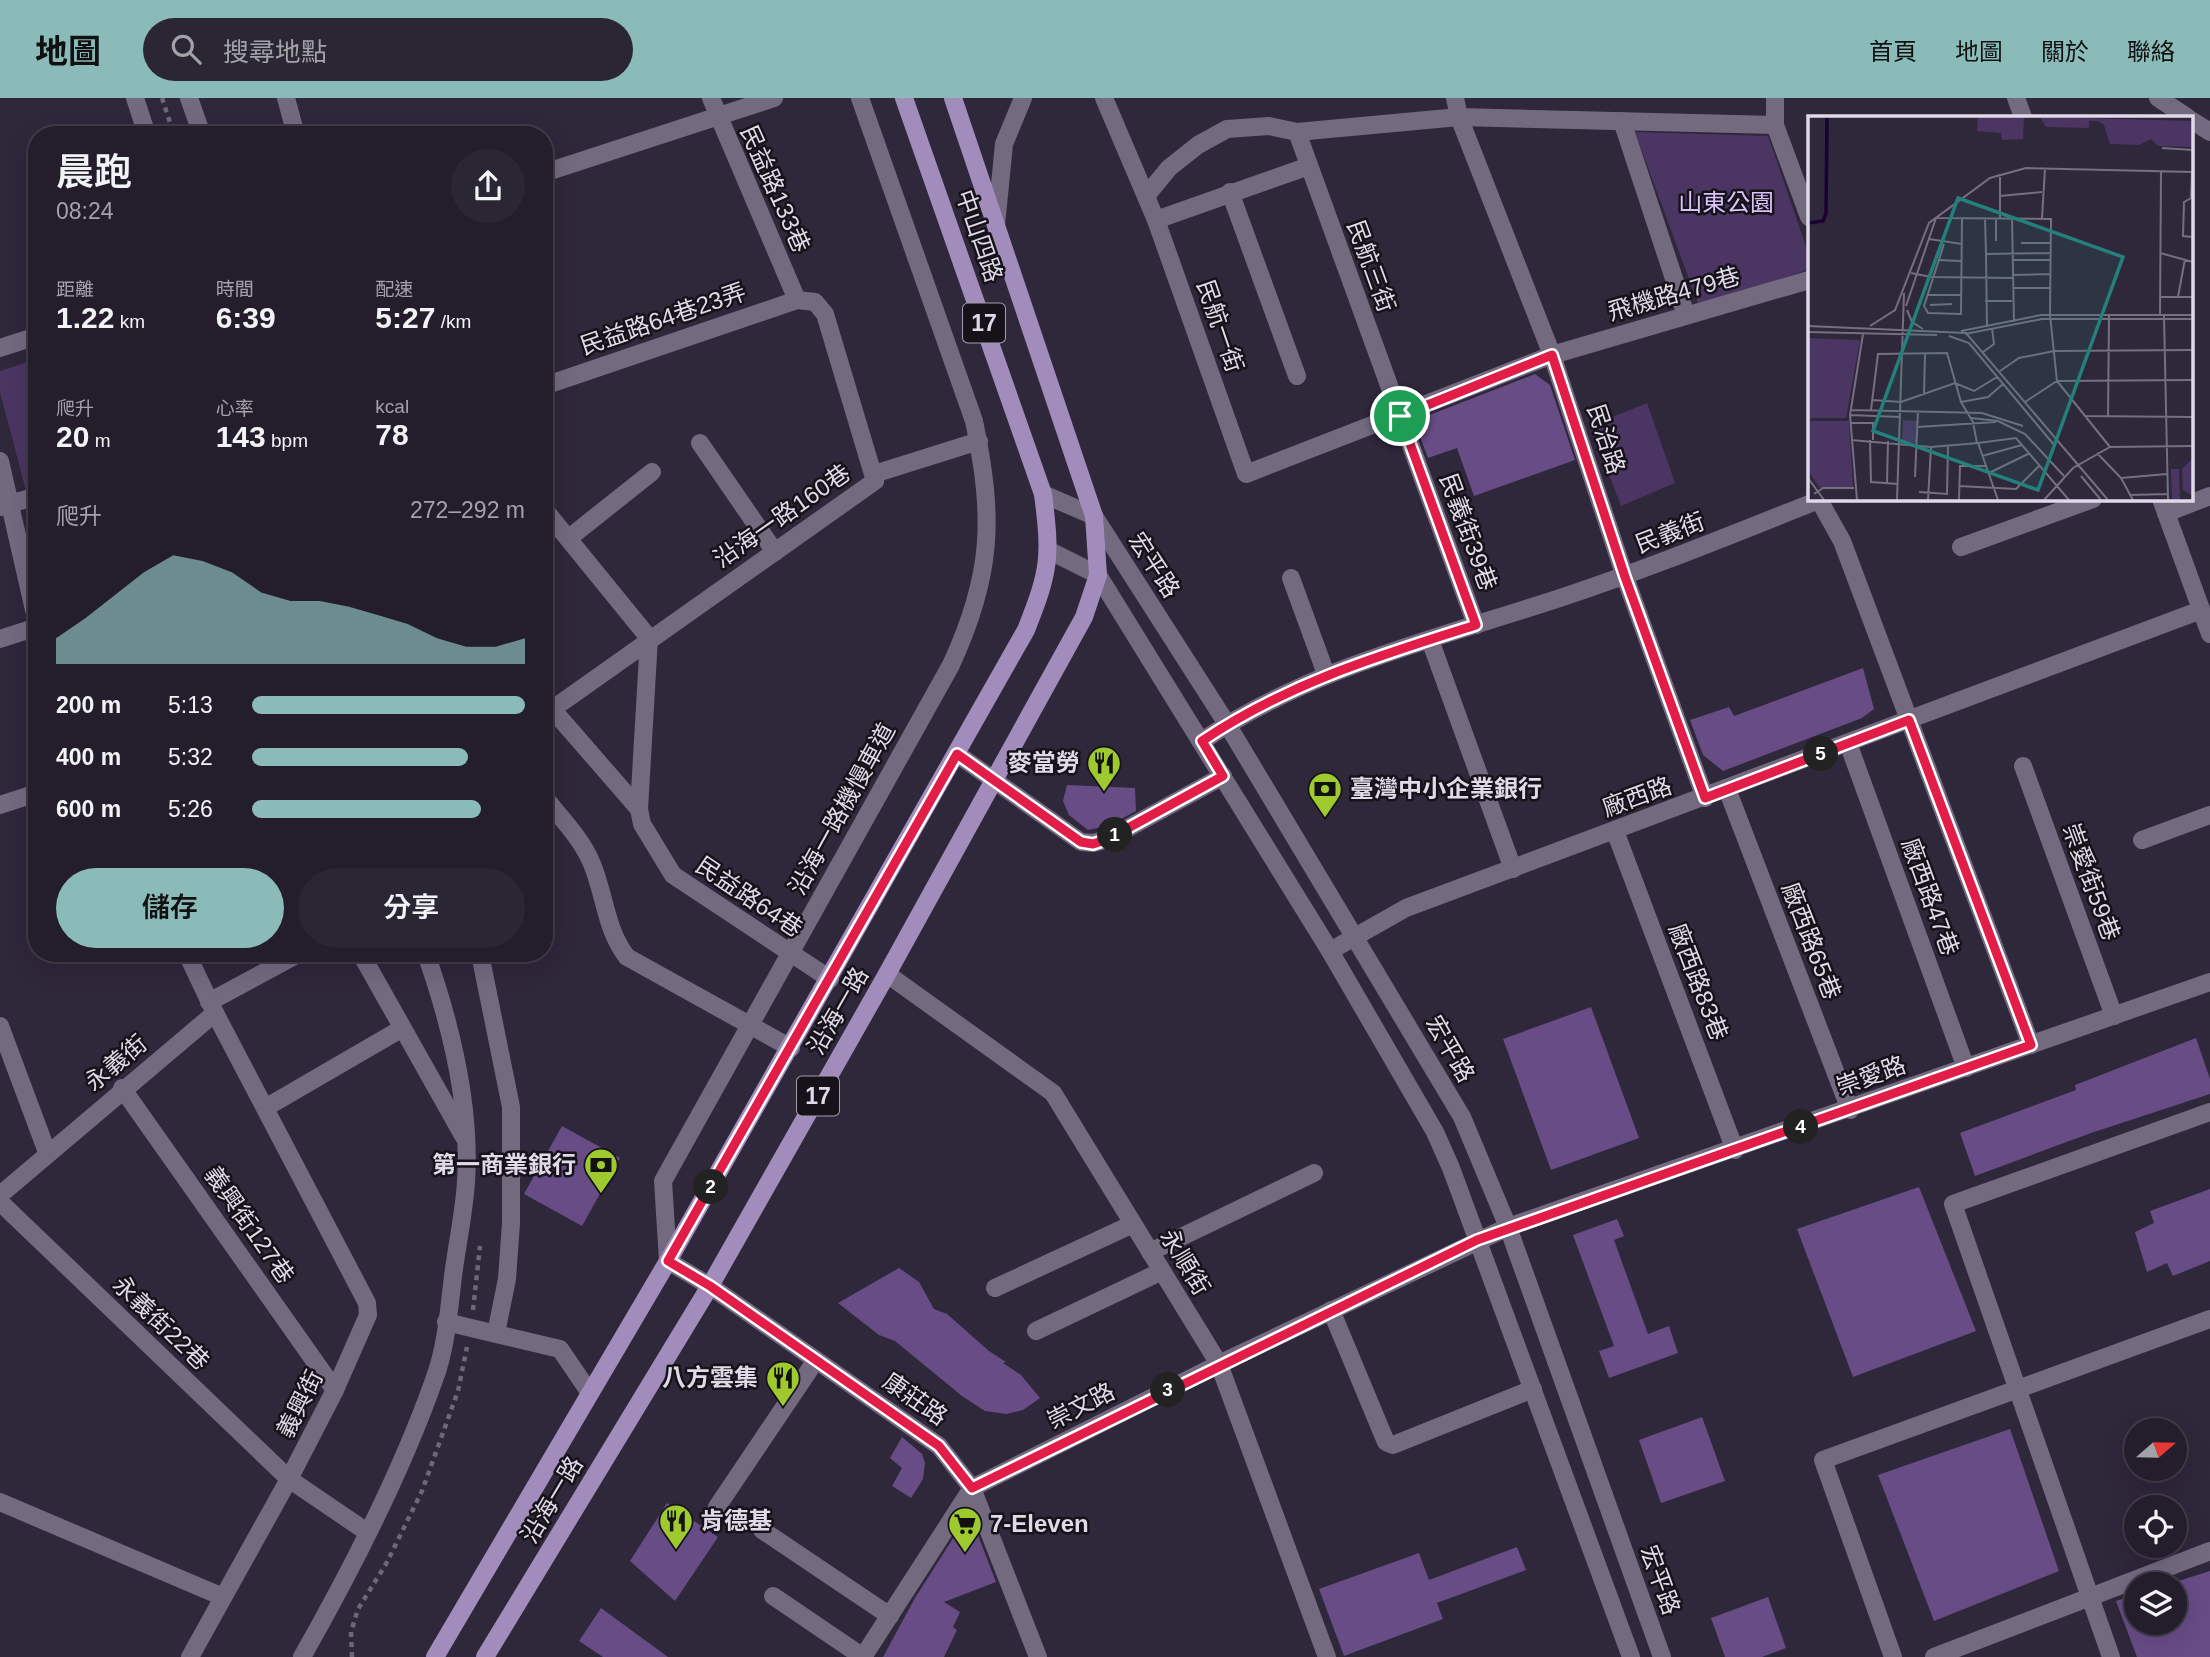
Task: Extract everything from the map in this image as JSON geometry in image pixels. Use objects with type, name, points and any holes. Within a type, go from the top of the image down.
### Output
[{"type":"main road","name":"中山四路","points":[[904,98],[1043,494],[1050,551]]},
{"type":"main road","name":"中山四路","points":[[953,98],[1094,516]]},
{"type":"main road","name":"沿海一路","points":[[485,1657],[710,1286],[887,974],[1084,617],[1098,575],[1094,516]]},
{"type":"main road","name":"沿海一路","points":[[435,1657],[668,1261],[1026,630],[1045,583],[1050,551]]},
{"type":"street","points":[[135,98],[144,126]]},
{"type":"street","points":[[189,98],[199,126]]},
{"type":"street","points":[[286,98],[294,126]]},
{"type":"street","name":"民益路133巷","points":[[710,98],[797,300]]},
{"type":"street","points":[[553,170],[774,98]]},
{"type":"street","name":"沿海一路機慢車道","points":[[668,1261],[663,1181],[951,665],[972,620],[983,575],[988,526],[985,476],[974,421],[860,98]]},
{"type":"street","points":[[996,225],[1004,144],[1023,98]]},
{"type":"street","name":"民航一街","points":[[1104,98],[1156,220],[1246,474]]},
{"type":"street","name":"民治路","points":[[1455,98],[1459,117],[1552,355],[1625,577],[1705,798]]},
{"type":"street","points":[[1775,98],[1775,125],[1808,214]]},
{"type":"street","points":[[2016,98],[2023,116]]},
{"type":"street","points":[[2158,98],[2186,116]]},
{"type":"street","points":[[1146,195],[1169,168],[1198,145],[1227,129],[1269,126],[1297,132],[1459,117],[1775,125]]},
{"type":"street","points":[[2192,120],[2210,132]]},
{"type":"street","points":[[1622,121],[1686,316]]},
{"type":"street","name":"民航三街","points":[[1297,132],[1400,416]]},
{"type":"street","points":[[1156,220],[1309,166]]},
{"type":"street","points":[[1230,192],[1297,376]]},
{"type":"street","name":"飛機路479巷","points":[[1246,474],[1552,355],[1808,280]]},
{"type":"street","name":"民益路64巷23弄","points":[[553,383],[797,300]]},
{"type":"street","name":"沿海一路160巷","points":[[649,638],[875,481],[825,314],[815,302],[797,300]]},
{"type":"street","points":[[0,348],[28,340]]},
{"type":"street","name":"民義街39巷","points":[[1400,416],[1476,625]]},
{"type":"street","points":[[874,474],[979,441]]},
{"type":"street","points":[[700,443],[775,552]]},
{"type":"street","points":[[0,461],[4,506],[28,593]]},
{"type":"street","points":[[569,538],[652,472]]},
{"type":"street","points":[[1043,494],[1094,516]]},
{"type":"street","points":[[2192,500],[2210,496]]},
{"type":"street","points":[[4,506],[28,499]]},
{"type":"street","name":"民義街","points":[[1202,741],[1227,724],[1326,674],[1625,577],[1821,500],[1842,541],[2031,1045]]},
{"type":"street","points":[[1961,547],[2090,500]]},
{"type":"street","points":[[2191,500],[2163,506],[2210,634]]},
{"type":"street","name":"宏平路","points":[[1094,516],[1227,724],[1462,1117],[1508,1227],[1662,1657]]},
{"type":"street","points":[[553,519],[649,638],[553,708]]},
{"type":"street","points":[[1050,551],[1098,575],[1330,951],[1435,1132],[1631,1657]]},
{"type":"street","points":[[1291,578],[1326,674]]},
{"type":"street","name":"廠西路","points":[[1330,951],[1406,908],[2201,610]]},
{"type":"street","points":[[0,639],[28,628]]},
{"type":"street","name":"民益路64巷","points":[[649,638],[639,809],[642,824],[673,875],[830,979]]},
{"type":"street","points":[[1430,640],[1513,869]]},
{"type":"street","points":[[553,717],[639,809]]},
{"type":"street","name":"廠西路47巷","points":[[1848,743],[1966,1068]]},
{"type":"street","points":[[957,754],[1081,842],[1093,844],[1108,839],[1223,776]]},
{"type":"street","name":"崇愛街59巷","points":[[2023,766],[2114,1016]]},
{"type":"street","name":"廠西路65巷","points":[[1727,789],[1850,1110]]},
{"type":"street","points":[[0,805],[28,796]]},
{"type":"street","points":[[553,808],[582,844],[593,865],[617,944],[627,957],[790,1048]]},
{"type":"street","points":[[2142,841],[2210,815]]},
{"type":"street","name":"廠西路83巷","points":[[1615,831],[1735,1150]]},
{"type":"street","points":[[191,962],[212,1007]]},
{"type":"street","name":"永義街","points":[[0,1195],[212,1007],[285,962]]},
{"type":"street","points":[[365,962],[464,1138]]},
{"type":"street","points":[[302,1657],[403,1458],[436,1378],[466,1181],[464,1112],[453,1045],[428,962]]},
{"type":"street","points":[[482,962],[511,1108],[511,1223],[507,1279],[496,1333]]},
{"type":"street","name":"永順街","points":[[887,974],[1053,1093],[1219,1364],[1327,1657]]},
{"type":"street","name":"崇愛路","points":[[1508,1227],[1850,1110],[2210,982]]},
{"type":"street","name":"義興街","points":[[190,1657],[335,1391],[365,1328],[368,1315],[367,1303],[212,1007]]},
{"type":"street","points":[[0,1026],[47,1152]]},
{"type":"street","points":[[265,1108],[401,1029]]},
{"type":"street","name":"義興街127巷","points":[[122,1088],[335,1391]]},
{"type":"street","points":[[2111,1657],[1953,1204],[2210,1112]]},
{"type":"street","points":[[1150,1252],[1314,1173]]},
{"type":"street","name":"永義街22巷","points":[[0,1202],[289,1479],[367,1532]]},
{"type":"street","points":[[995,1288],[1133,1224]]},
{"type":"street","name":"崇文路","points":[[972,1488],[1219,1364],[1508,1227]]},
{"type":"street","name":"康莊路","points":[[668,1261],[710,1286],[939,1446],[972,1488],[1038,1657]]},
{"type":"street","points":[[1036,1331],[1162,1271]]},
{"type":"street","points":[[1331,1310],[1386,1442],[1393,1446],[1533,1389]]},
{"type":"street","points":[[1893,1657],[1823,1460],[2017,1387],[2210,1319]]},
{"type":"street","points":[[446,1322],[560,1349],[590,1393]]},
{"type":"street","points":[[717,1507],[816,1360]]},
{"type":"street","points":[[773,1596],[863,1657],[972,1488]]},
{"type":"street","points":[[0,1502],[223,1597]]},
{"type":"street","points":[[762,1530],[890,1616]]},
{"type":"street","points":[[1934,1657],[2210,1551]]},
{"type":"path","points":[[162,98],[171,126]]},
{"type":"green space","name":"山東公園","points":[[1635,132],[1768,136],[1808,252],[1808,269],[1700,309]]},
{"type":"green space","points":[[28,362],[26,491],[0,392],[0,371]]},
{"type":"green space","points":[[1647,403],[1675,483],[1621,506],[1590,426]]},
{"type":"building","points":[[1535,374],[1550,385],[1575,460],[1474,496],[1457,448],[1428,458],[1414,421]]},
{"type":"building","points":[[1863,668],[1874,709],[1862,718],[1723,771],[1703,755],[1690,720],[1729,707],[1734,716]]},
{"type":"building","points":[[1067,785],[1135,788],[1136,811],[1108,826],[1088,830],[1069,815],[1063,801]]},
{"type":"building","points":[[1591,1007],[1639,1138],[1551,1170],[1503,1039]]},
{"type":"building","points":[[2196,1038],[2210,1079],[2210,1094],[2091,1133],[1975,1176],[1960,1133],[2076,1090],[2075,1085]]},
{"type":"building","points":[[562,1126],[620,1158],[582,1226],[524,1194]]},
{"type":"building","points":[[1919,1187],[1976,1331],[1853,1377],[1797,1229]]},
{"type":"building","points":[[2210,1189],[2210,1261],[2173,1276],[2167,1263],[2147,1272],[2135,1232],[2154,1223],[2150,1211]]},
{"type":"building","points":[[1617,1219],[1624,1236],[1614,1240],[1648,1334],[1669,1326],[1678,1353],[1609,1378],[1599,1351],[1614,1346],[1573,1235]]},
{"type":"building","points":[[899,1268],[919,1282],[934,1309],[947,1314],[989,1351],[1006,1362],[1003,1363],[1021,1375],[1040,1398],[1023,1410],[1006,1414],[985,1411],[962,1396],[895,1341],[879,1335],[838,1303]]},
{"type":"building","points":[[1702,1417],[1725,1481],[1661,1503],[1639,1440]]},
{"type":"building","points":[[2010,1429],[2059,1571],[1934,1621],[1878,1475]]},
{"type":"building","points":[[902,1437],[922,1454],[925,1463],[923,1479],[911,1498],[892,1486],[902,1468],[890,1458]]},
{"type":"building","points":[[667,1503],[718,1537],[675,1601],[630,1561]]},
{"type":"building","points":[[971,1527],[976,1530],[996,1582],[944,1602],[960,1612],[953,1627],[957,1630],[944,1657],[883,1657],[915,1598],[959,1529]]},
{"type":"building","points":[[1517,1547],[1526,1570],[1437,1603],[1443,1619],[1344,1656],[1319,1589],[1419,1553],[1429,1580]]},
{"type":"building","points":[[2210,1571],[2210,1657],[2137,1657],[2129,1635],[2187,1635],[2187,1578]]},
{"type":"building","points":[[1768,1597],[1786,1648],[1762,1657],[1725,1657],[1711,1618]]},
{"type":"building","points":[[2124,1598],[2124,1622],[2116,1601]]},
{"type":"building","points":[[601,1608],[668,1657],[603,1657],[579,1641]]},
{"type":"place","name":"麥當勞","points":[[1104,793]]},
{"type":"place","name":"臺灣中小企業銀行","points":[[1325,819]]},
{"type":"place","name":"第一商業銀行","points":[[601,1195]]},
{"type":"place","name":"八方雲集","points":[[783,1408]]},
{"type":"place","name":"肯德基","points":[[676,1551]]},
{"type":"place","name":"7-Eleven","points":[[965,1554]]},
{"type":"route","points":[[1552,355],[1625,577],[1705,798],[1909,720],[2031,1045],[1508,1227],[1219,1364],[972,1488],[939,1446],[710,1286],[668,1261],[957,754],[1081,842],[1093,844],[1108,839],[1223,776],[1202,741],[1227,724],[1326,674],[1476,625],[1400,416],[1552,355]]}]
